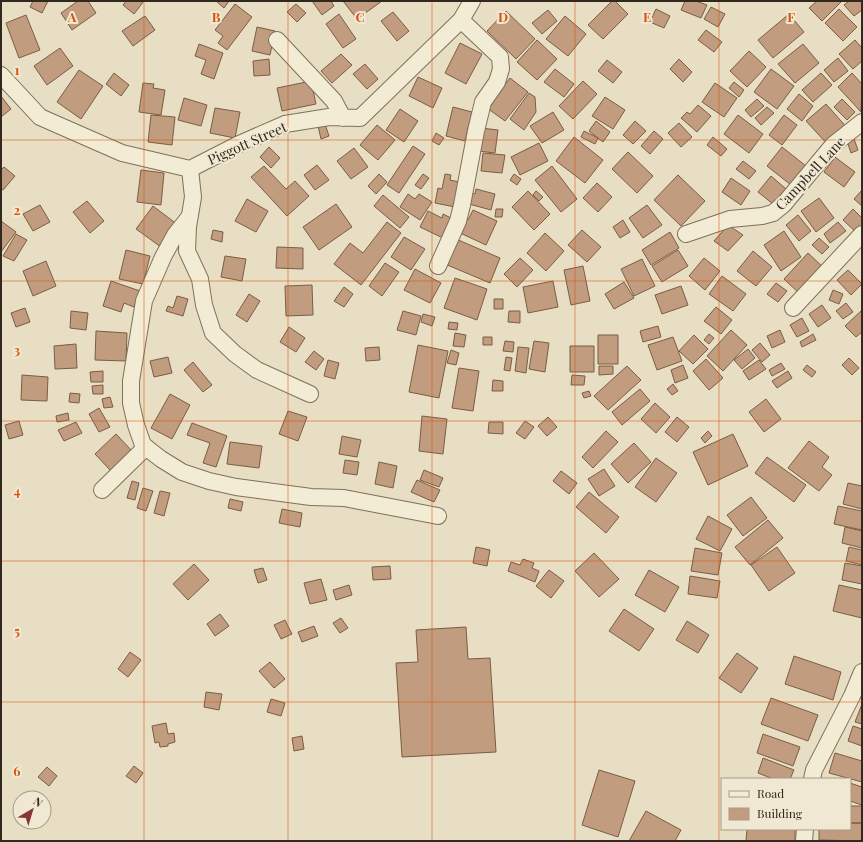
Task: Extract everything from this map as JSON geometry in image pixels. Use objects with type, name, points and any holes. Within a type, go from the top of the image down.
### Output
[{"type":"street","name":"Piggott Street","points":[[1,75],[40,117],[122,153],[190,169],[237,145],[284,124],[329,117],[360,118],[461,20],[472,1]]},
{"type":"street","points":[[438,266],[458,221],[476,131],[484,102],[497,82],[501,69],[500,57],[461,20]]},
{"type":"street","points":[[277,40],[334,102],[343,118]]},
{"type":"street","name":"Campbell Lane","points":[[686,234],[730,219],[762,216],[773,213],[784,204],[833,145],[862,122]]},
{"type":"street","points":[[190,169],[193,197],[188,227],[187,251],[200,279],[204,305],[213,333],[234,354],[257,370],[310,394]]},
{"type":"street","points":[[190,216],[175,235],[163,257],[144,301],[131,381],[131,403],[136,425],[143,445],[161,459],[182,472],[208,481],[311,497],[344,498],[438,516]]},
{"type":"street","points":[[793,308],[862,234]]},
{"type":"street","points":[[102,490],[146,447]]},
{"type":"street","points":[[812,778],[814,770],[852,696],[862,672]]},
{"type":"street","points":[[804,841],[805,830]]},
{"type":"building","points":[[33,1],[48,1],[42,13],[30,7]]},
{"type":"building","points":[[78,1],[88,1],[96,13],[72,30],[61,13]]},
{"type":"building","points":[[126,1],[144,1],[134,14],[123,5]]},
{"type":"building","points":[[216,1],[229,1],[224,8]]},
{"type":"building","points":[[312,1],[331,1],[334,6],[322,15]]},
{"type":"building","points":[[343,1],[382,1],[357,19]]},
{"type":"building","points":[[612,1],[615,1],[628,14],[603,39],[588,25]]},
{"type":"building","points":[[685,1],[696,1],[707,5],[701,18],[681,10]]},
{"type":"building","points":[[817,1],[842,1],[822,21],[809,8]]},
{"type":"building","points":[[849,1],[862,1],[862,10],[854,16],[844,5]]},
{"type":"building","points":[[235,4],[252,17],[227,50],[218,43],[223,36],[215,30]]},
{"type":"building","points":[[296,4],[306,13],[297,22],[287,12]]},
{"type":"building","points":[[711,7],[725,14],[718,27],[704,19]]},
{"type":"building","points":[[656,9],[670,16],[664,28],[650,22]]},
{"type":"building","points":[[839,9],[857,27],[843,41],[825,23]]},
{"type":"building","points":[[548,10],[557,21],[542,34],[532,23]]},
{"type":"building","points":[[506,11],[535,39],[516,59],[487,31]]},
{"type":"building","points":[[393,12],[409,31],[397,41],[381,21]]},
{"type":"building","points":[[339,14],[356,39],[343,48],[326,24]]},
{"type":"building","points":[[789,14],[804,32],[773,58],[758,40]]},
{"type":"building","points":[[26,15],[40,50],[19,58],[6,23]]},
{"type":"building","points":[[145,16],[155,30],[133,46],[122,31]]},
{"type":"building","points":[[565,16],[586,34],[568,56],[546,39]]},
{"type":"building","points":[[257,27],[275,31],[270,55],[252,51]]},
{"type":"building","points":[[706,30],[722,42],[714,52],[698,40]]},
{"type":"building","points":[[537,40],[557,59],[537,80],[517,62]]},
{"type":"building","points":[[855,40],[862,48],[862,61],[853,69],[839,54]]},
{"type":"building","points":[[460,43],[482,54],[466,84],[445,73]]},
{"type":"building","points":[[199,44],[223,53],[214,79],[201,74],[206,60],[195,56]]},
{"type":"building","points":[[803,44],[819,63],[795,83],[778,64]]},
{"type":"building","points":[[60,48],[73,66],[47,85],[34,66]]},
{"type":"building","points":[[749,51],[766,67],[747,87],[730,71]]},
{"type":"building","points":[[341,54],[352,65],[332,83],[321,71]]},
{"type":"building","points":[[838,58],[848,71],[834,82],[824,70]]},
{"type":"building","points":[[269,59],[270,75],[254,76],[253,61]]},
{"type":"building","points":[[679,59],[692,72],[683,82],[670,69]]},
{"type":"building","points":[[607,60],[622,72],[613,83],[598,71]]},
{"type":"building","points":[[365,64],[378,79],[367,89],[353,74]]},
{"type":"building","points":[[555,69],[574,84],[564,97],[544,82]]},
{"type":"building","points":[[771,69],[794,86],[777,109],[754,92]]},
{"type":"building","points":[[79,70],[103,86],[81,119],[57,102]]},
{"type":"building","points":[[114,73],[129,85],[121,96],[106,84]]},
{"type":"building","points":[[821,73],[832,85],[813,102],[802,90]]},
{"type":"building","points":[[852,73],[862,84],[861,112],[838,87]]},
{"type":"building","points":[[418,77],[442,88],[433,108],[409,96]]},
{"type":"building","points":[[510,78],[528,92],[505,121],[487,108]]},
{"type":"building","points":[[311,81],[316,104],[282,111],[277,88]]},
{"type":"building","points":[[583,81],[597,94],[573,119],[559,106]]},
{"type":"building","points":[[734,82],[744,90],[739,97],[729,88]]},
{"type":"building","points":[[143,83],[154,84],[153,88],[165,90],[161,115],[139,112]]},
{"type":"building","points":[[715,83],[737,98],[724,117],[702,102]]},
{"type":"building","points":[[529,93],[535,97],[536,112],[524,130],[510,119]]},
{"type":"building","points":[[799,94],[813,106],[802,121],[787,109]]},
{"type":"building","points":[[1,96],[11,109],[1,117]]},
{"type":"building","points":[[605,97],[625,110],[613,129],[592,116]]},
{"type":"building","points":[[184,98],[207,105],[201,126],[178,120]]},
{"type":"building","points":[[757,99],[764,106],[751,117],[745,110]]},
{"type":"building","points":[[842,99],[855,112],[847,120],[834,107]]},
{"type":"building","points":[[826,104],[849,130],[830,147],[806,121]]},
{"type":"building","points":[[698,105],[711,116],[697,132],[681,118],[687,112],[690,114]]},
{"type":"building","points":[[453,107],[472,112],[465,141],[446,136]]},
{"type":"building","points":[[767,107],[774,113],[761,125],[755,118]]},
{"type":"building","points":[[215,108],[240,112],[235,138],[210,133]]},
{"type":"building","points":[[400,109],[418,121],[404,142],[386,130]]},
{"type":"building","points":[[553,112],[564,130],[542,143],[530,126]]},
{"type":"building","points":[[151,115],[175,117],[172,145],[148,142]]},
{"type":"building","points":[[738,115],[763,134],[749,153],[724,134]]},
{"type":"building","points":[[784,115],[797,125],[782,145],[769,135]]},
{"type":"building","points":[[596,121],[610,132],[603,142],[589,131]]},
{"type":"building","points":[[635,121],[646,131],[633,144],[623,135]]},
{"type":"building","points":[[679,123],[692,137],[681,147],[668,133]]},
{"type":"building","points":[[325,124],[329,136],[321,139],[318,126]]},
{"type":"building","points":[[377,125],[395,140],[378,160],[360,145]]},
{"type":"building","points":[[481,128],[498,130],[495,153],[478,151]]},
{"type":"building","points":[[584,131],[598,138],[595,144],[581,137]]},
{"type":"building","points":[[654,131],[663,139],[650,154],[641,146]]},
{"type":"building","points":[[436,133],[444,138],[439,145],[432,141]]},
{"type":"building","points":[[574,137],[603,160],[585,183],[556,161]]},
{"type":"building","points":[[713,137],[727,149],[721,156],[707,145]]},
{"type":"building","points":[[854,139],[858,150],[851,153],[847,141]]},
{"type":"building","points":[[539,143],[548,161],[520,175],[511,157]]},
{"type":"building","points":[[413,146],[425,154],[399,193],[387,185]]},
{"type":"building","points":[[269,147],[280,158],[271,168],[260,157]]},
{"type":"building","points":[[782,147],[806,166],[791,185],[767,166]]},
{"type":"building","points":[[354,148],[368,167],[351,179],[337,161]]},
{"type":"building","points":[[628,152],[653,176],[637,193],[612,169]]},
{"type":"building","points":[[483,153],[505,155],[502,173],[481,171]]},
{"type":"building","points":[[835,157],[855,172],[844,187],[824,172]]},
{"type":"building","points":[[743,161],[756,171],[749,179],[736,169]]},
{"type":"building","points":[[317,165],[329,180],[315,190],[304,175]]},
{"type":"building","points":[[264,166],[286,189],[295,181],[309,196],[287,216],[251,177]]},
{"type":"building","points":[[552,166],[577,199],[561,212],[535,180]]},
{"type":"building","points":[[4,167],[15,176],[3,190],[1,189],[1,170]]},
{"type":"building","points":[[141,170],[164,173],[161,205],[137,202]]},
{"type":"building","points":[[379,174],[387,182],[376,194],[368,186]]},
{"type":"building","points":[[423,174],[429,178],[421,189],[415,185]]},
{"type":"building","points":[[445,174],[451,175],[450,180],[459,182],[455,207],[435,203],[438,188],[442,189]]},
{"type":"building","points":[[514,174],[521,179],[517,185],[510,180]]},
{"type":"building","points":[[678,175],[705,201],[681,226],[654,200]]},
{"type":"building","points":[[771,176],[786,189],[773,204],[758,192]]},
{"type":"building","points":[[731,178],[750,191],[741,205],[722,192]]},
{"type":"building","points":[[597,183],[612,197],[598,212],[583,198]]},
{"type":"building","points":[[476,189],[495,194],[491,210],[469,204],[472,193],[475,194]]},
{"type":"building","points":[[862,190],[862,206],[854,199]]},
{"type":"building","points":[[528,191],[550,214],[534,230],[512,207]]},
{"type":"building","points":[[536,191],[543,197],[539,201],[533,195]]},
{"type":"building","points":[[408,194],[415,199],[419,194],[432,202],[420,220],[400,207]]},
{"type":"building","points":[[383,195],[409,217],[400,228],[374,206]]},
{"type":"building","points":[[819,198],[834,218],[816,232],[801,211]]},
{"type":"building","points":[[247,199],[268,211],[256,232],[235,221]]},
{"type":"building","points":[[87,201],[104,221],[90,233],[73,212]]},
{"type":"building","points":[[336,204],[352,227],[319,250],[303,227]]},
{"type":"building","points":[[40,205],[50,222],[33,231],[23,214]]},
{"type":"building","points":[[647,205],[662,225],[643,238],[629,218]]},
{"type":"building","points":[[153,206],[178,225],[161,247],[136,229]]},
{"type":"building","points":[[496,209],[503,209],[502,217],[495,217]]},
{"type":"building","points":[[853,209],[862,218],[862,225],[856,232],[843,220]]},
{"type":"building","points":[[473,210],[497,221],[486,245],[458,232],[464,218],[468,220]]},
{"type":"building","points":[[428,211],[442,218],[443,214],[455,220],[445,239],[420,227]]},
{"type":"building","points":[[798,215],[811,231],[799,241],[786,225]]},
{"type":"building","points":[[623,220],[630,232],[620,238],[613,227]]},
{"type":"building","points":[[1,221],[16,232],[1,252]]},
{"type":"building","points":[[387,222],[401,233],[361,285],[334,264],[350,243],[363,253]]},
{"type":"building","points":[[838,222],[846,231],[830,243],[824,234]]},
{"type":"building","points":[[728,225],[743,235],[728,251],[714,241]]},
{"type":"building","points":[[213,230],[223,232],[222,242],[211,239]]},
{"type":"building","points":[[582,230],[601,247],[587,262],[568,245]]},
{"type":"building","points":[[784,231],[801,257],[781,271],[764,245]]},
{"type":"building","points":[[670,232],[679,248],[651,265],[642,250]]},
{"type":"building","points":[[545,233],[564,251],[546,271],[527,253]]},
{"type":"building","points":[[16,234],[27,240],[14,261],[3,256]]},
{"type":"building","points":[[404,237],[425,249],[411,270],[391,257]]},
{"type":"building","points":[[819,238],[829,247],[822,254],[812,245]]},
{"type":"building","points":[[456,239],[500,258],[490,283],[445,264]]},
{"type":"building","points":[[277,247],[303,248],[303,269],[276,268]]},
{"type":"building","points":[[126,250],[150,256],[143,284],[119,279]]},
{"type":"building","points":[[678,250],[688,266],[662,282],[652,266]]},
{"type":"building","points":[[753,251],[772,267],[756,286],[737,271]]},
{"type":"building","points":[[808,253],[825,269],[801,295],[784,279]]},
{"type":"building","points":[[225,256],[246,259],[242,281],[221,277]]},
{"type":"building","points":[[520,258],[533,270],[517,287],[504,274]]},
{"type":"building","points":[[704,258],[720,271],[705,290],[689,276]]},
{"type":"building","points":[[642,259],[655,286],[634,296],[621,269]]},
{"type":"building","points":[[46,261],[56,286],[33,296],[23,271]]},
{"type":"building","points":[[385,263],[399,272],[382,296],[369,286]]},
{"type":"building","points":[[583,266],[590,301],[571,305],[564,270]]},
{"type":"building","points":[[415,269],[441,283],[430,303],[404,290]]},
{"type":"building","points":[[848,270],[862,284],[851,295],[837,280]]},
{"type":"building","points":[[722,276],[746,294],[733,311],[709,294]]},
{"type":"building","points":[[455,278],[487,289],[477,320],[444,308]]},
{"type":"building","points":[[111,281],[140,291],[134,307],[124,303],[121,312],[103,306]]},
{"type":"building","points":[[553,281],[558,307],[528,313],[523,287]]},
{"type":"building","points":[[624,282],[634,298],[614,309],[605,294]]},
{"type":"building","points":[[776,283],[787,291],[778,302],[767,294]]},
{"type":"building","points":[[312,285],[313,315],[286,316],[285,286]]},
{"type":"building","points":[[681,286],[688,305],[662,314],[655,295]]},
{"type":"building","points":[[344,287],[353,294],[344,307],[334,301]]},
{"type":"building","points":[[833,290],[843,294],[839,304],[829,300]]},
{"type":"building","points":[[249,294],[260,301],[247,322],[236,315]]},
{"type":"building","points":[[177,296],[188,299],[183,316],[166,311],[168,306],[173,308]]},
{"type":"building","points":[[494,299],[503,299],[503,309],[494,309]]},
{"type":"building","points":[[846,303],[853,312],[843,319],[836,311]]},
{"type":"building","points":[[822,305],[831,318],[818,327],[809,314]]},
{"type":"building","points":[[716,307],[732,320],[721,334],[704,321]]},
{"type":"building","points":[[25,308],[30,322],[16,327],[11,313]]},
{"type":"building","points":[[862,310],[862,332],[856,337],[845,326]]},
{"type":"building","points":[[71,311],[88,313],[86,330],[70,328]]},
{"type":"building","points":[[403,311],[421,316],[416,335],[397,330]]},
{"type":"building","points":[[509,311],[520,311],[520,323],[508,322]]},
{"type":"building","points":[[423,314],[435,317],[432,326],[421,322]]},
{"type":"building","points":[[802,318],[809,331],[797,337],[790,325]]},
{"type":"building","points":[[449,322],[458,323],[457,330],[448,329]]},
{"type":"building","points":[[658,326],[661,337],[643,342],[640,331]]},
{"type":"building","points":[[289,327],[305,338],[296,352],[280,342]]},
{"type":"building","points":[[731,330],[747,345],[723,371],[707,356]]},
{"type":"building","points":[[780,330],[785,342],[772,348],[767,336]]},
{"type":"building","points":[[96,331],[127,333],[126,361],[95,360]]},
{"type":"building","points":[[455,333],[466,335],[464,347],[453,346]]},
{"type":"building","points":[[709,334],[714,338],[709,344],[704,340]]},
{"type":"building","points":[[813,334],[816,340],[802,347],[800,342]]},
{"type":"building","points":[[598,335],[618,335],[618,364],[598,364]]},
{"type":"building","points":[[694,335],[708,349],[693,364],[679,351]]},
{"type":"building","points":[[483,337],[492,337],[492,345],[483,345]]},
{"type":"building","points":[[673,337],[682,361],[657,370],[648,345]]},
{"type":"building","points":[[505,341],[514,342],[513,352],[503,351]]},
{"type":"building","points":[[534,341],[549,343],[545,372],[529,369]]},
{"type":"building","points":[[760,343],[770,355],[762,362],[752,350]]},
{"type":"building","points":[[76,344],[77,368],[55,369],[54,346]]},
{"type":"building","points":[[418,345],[448,351],[439,398],[409,392]]},
{"type":"building","points":[[570,346],[594,346],[594,372],[570,372]]},
{"type":"building","points":[[379,347],[380,360],[366,361],[365,348]]},
{"type":"building","points":[[518,347],[529,348],[526,373],[515,371]]},
{"type":"building","points":[[748,349],[755,358],[742,369],[734,360]]},
{"type":"building","points":[[451,350],[459,353],[456,365],[447,363]]},
{"type":"building","points":[[314,351],[324,359],[316,370],[305,362]]},
{"type":"building","points":[[168,357],[172,373],[154,377],[150,361]]},
{"type":"building","points":[[506,357],[512,358],[510,371],[504,370]]},
{"type":"building","points":[[849,358],[859,368],[852,375],[842,365]]},
{"type":"building","points":[[706,359],[723,378],[709,390],[693,371]]},
{"type":"building","points":[[328,360],[339,363],[335,379],[324,376]]},
{"type":"building","points":[[759,360],[766,369],[749,380],[743,371]]},
{"type":"building","points":[[193,362],[212,385],[203,392],[184,370]]},
{"type":"building","points":[[781,363],[785,369],[772,376],[769,370]]},
{"type":"building","points":[[683,365],[688,378],[675,383],[671,370]]},
{"type":"building","points":[[807,365],[816,372],[812,377],[803,370]]},
{"type":"building","points":[[599,366],[613,366],[613,374],[599,375]]},
{"type":"building","points":[[627,366],[641,380],[608,410],[594,396]]},
{"type":"building","points":[[459,368],[479,371],[473,411],[452,408]]},
{"type":"building","points":[[103,371],[103,382],[91,382],[90,372]]},
{"type":"building","points":[[788,371],[792,378],[777,388],[772,381]]},
{"type":"building","points":[[22,375],[48,377],[47,401],[21,400]]},
{"type":"building","points":[[572,375],[585,376],[584,385],[571,385]]},
{"type":"building","points":[[493,380],[503,381],[503,391],[492,391]]},
{"type":"building","points":[[673,384],[678,391],[672,395],[667,389]]},
{"type":"building","points":[[103,385],[103,394],[93,394],[92,386]]},
{"type":"building","points":[[640,389],[650,401],[622,425],[612,412]]},
{"type":"building","points":[[589,391],[591,396],[584,398],[582,393]]},
{"type":"building","points":[[70,393],[80,394],[79,403],[69,402]]},
{"type":"building","points":[[170,394],[190,405],[172,439],[151,428]]},
{"type":"building","points":[[110,397],[113,407],[104,408],[102,399]]},
{"type":"building","points":[[766,399],[781,419],[764,432],[749,412]]},
{"type":"building","points":[[655,403],[670,417],[656,433],[641,419]]},
{"type":"building","points":[[99,408],[110,427],[99,432],[89,414]]},
{"type":"building","points":[[288,411],[307,417],[298,441],[279,434]]},
{"type":"building","points":[[68,413],[69,420],[57,422],[56,416]]},
{"type":"building","points":[[422,416],[447,419],[443,454],[419,451]]},
{"type":"building","points":[[548,417],[557,427],[547,436],[538,426]]},
{"type":"building","points":[[677,417],[689,427],[677,442],[665,432]]},
{"type":"building","points":[[19,421],[23,435],[9,439],[5,425]]},
{"type":"building","points":[[525,421],[534,427],[525,439],[516,433]]},
{"type":"building","points":[[76,422],[82,433],[64,441],[58,430]]},
{"type":"building","points":[[489,422],[503,422],[503,434],[488,433]]},
{"type":"building","points":[[192,423],[227,436],[216,467],[203,463],[210,443],[187,435]]},
{"type":"building","points":[[606,431],[618,442],[593,468],[582,457]]},
{"type":"building","points":[[708,431],[712,436],[705,443],[701,438]]},
{"type":"building","points":[[116,434],[132,451],[111,471],[95,454]]},
{"type":"building","points":[[733,434],[748,466],[708,485],[693,452]]},
{"type":"building","points":[[342,436],[361,440],[357,457],[339,454]]},
{"type":"building","points":[[809,441],[829,457],[822,467],[832,475],[819,491],[788,468]]},
{"type":"building","points":[[230,442],[262,446],[259,468],[227,464]]},
{"type":"building","points":[[634,443],[651,462],[628,483],[611,464]]},
{"type":"building","points":[[767,457],[806,485],[794,502],[755,473]]},
{"type":"building","points":[[656,458],[677,473],[656,502],[635,487]]},
{"type":"building","points":[[345,460],[359,462],[357,475],[343,473]]},
{"type":"building","points":[[379,462],[397,466],[393,488],[375,484]]},
{"type":"building","points":[[604,469],[615,486],[599,496],[588,479]]},
{"type":"building","points":[[424,470],[443,478],[439,487],[420,480]]},
{"type":"building","points":[[561,471],[577,483],[569,494],[553,481]]},
{"type":"building","points":[[417,480],[440,490],[434,502],[411,492]]},
{"type":"building","points":[[132,481],[139,483],[135,500],[127,498]]},
{"type":"building","points":[[848,483],[862,486],[862,509],[843,504]]},
{"type":"building","points":[[143,488],[153,491],[146,511],[137,508]]},
{"type":"building","points":[[160,491],[170,493],[164,516],[154,513]]},
{"type":"building","points":[[589,492],[619,517],[606,533],[576,507]]},
{"type":"building","points":[[751,497],[767,518],[743,536],[727,515]]},
{"type":"building","points":[[230,499],[243,502],[241,511],[228,508]]},
{"type":"building","points":[[838,506],[862,511],[862,530],[834,524]]},
{"type":"building","points":[[282,509],[302,513],[300,527],[279,523]]},
{"type":"building","points":[[708,516],[732,529],[720,551],[696,539]]},
{"type":"building","points":[[768,520],[783,538],[750,565],[735,547]]},
{"type":"building","points":[[845,527],[862,531],[862,548],[842,543]]},
{"type":"building","points":[[476,547],[490,550],[487,566],[473,563]]},
{"type":"building","points":[[777,547],[795,573],[769,591],[751,565]]},
{"type":"building","points":[[849,547],[862,550],[862,565],[846,561]]},
{"type":"building","points":[[695,548],[722,553],[718,575],[691,571]]},
{"type":"building","points":[[594,553],[619,579],[599,597],[575,571]]},
{"type":"building","points":[[523,559],[534,563],[532,568],[539,571],[535,582],[508,571],[511,562],[520,565]]},
{"type":"building","points":[[845,563],[862,566],[862,584],[842,580]]},
{"type":"building","points":[[194,564],[209,580],[188,600],[173,584]]},
{"type":"building","points":[[390,566],[391,579],[373,580],[372,567]]},
{"type":"building","points":[[263,568],[267,580],[258,583],[254,570]]},
{"type":"building","points":[[549,570],[564,581],[551,598],[536,586]]},
{"type":"building","points":[[649,570],[679,587],[665,612],[635,595]]},
{"type":"building","points":[[690,576],[720,581],[717,598],[688,594]]},
{"type":"building","points":[[321,579],[327,600],[310,604],[304,583]]},
{"type":"building","points":[[349,585],[352,595],[336,600],[333,590]]},
{"type":"building","points":[[839,585],[862,590],[862,618],[833,611]]},
{"type":"building","points":[[624,609],[654,629],[639,651],[609,631]]},
{"type":"building","points":[[220,614],[229,626],[215,636],[207,624]]},
{"type":"building","points":[[341,618],[348,628],[340,633],[333,623]]},
{"type":"building","points":[[285,620],[292,634],[281,639],[274,625]]},
{"type":"building","points":[[687,621],[709,635],[698,653],[676,640]]},
{"type":"building","points":[[314,626],[318,636],[302,642],[298,632]]},
{"type":"building","points":[[466,627],[468,659],[490,658],[496,752],[402,757],[396,663],[418,662],[416,630]]},
{"type":"building","points":[[130,652],[141,660],[128,677],[118,669]]},
{"type":"building","points":[[737,653],[758,668],[741,693],[719,678]]},
{"type":"building","points":[[794,656],[841,672],[833,700],[785,684]]},
{"type":"building","points":[[270,662],[285,679],[274,688],[259,671]]},
{"type":"building","points":[[206,692],[222,694],[219,710],[204,707]]},
{"type":"building","points":[[771,698],[818,715],[808,741],[761,724]]},
{"type":"building","points":[[271,699],[285,703],[281,716],[267,712]]},
{"type":"building","points":[[862,704],[862,724],[855,722]]},
{"type":"building","points":[[166,723],[168,734],[174,733],[175,742],[168,744],[168,746],[160,747],[159,742],[155,743],[152,726]]},
{"type":"building","points":[[853,726],[862,729],[862,746],[848,741]]},
{"type":"building","points":[[763,734],[800,747],[793,766],[757,753]]},
{"type":"building","points":[[302,736],[304,749],[294,751],[292,738]]},
{"type":"building","points":[[835,753],[862,761],[862,782],[829,773]]},
{"type":"building","points":[[763,758],[794,770],[790,778],[770,778],[758,773]]},
{"type":"building","points":[[134,766],[143,773],[136,783],[126,776]]},
{"type":"building","points":[[47,767],[57,776],[49,786],[38,777]]},
{"type":"building","points":[[599,770],[635,781],[618,837],[582,825]]},
{"type":"building","points":[[851,783],[862,787],[862,805],[851,801]]},
{"type":"building","points":[[851,806],[862,806],[862,823],[851,823]]},
{"type":"building","points":[[646,811],[681,830],[675,841],[629,841]]},
{"type":"building","points":[[851,823],[862,823],[862,841],[819,840],[819,830],[851,830]]},
{"type":"building","points":[[747,830],[795,830],[795,841],[746,841]]}]
